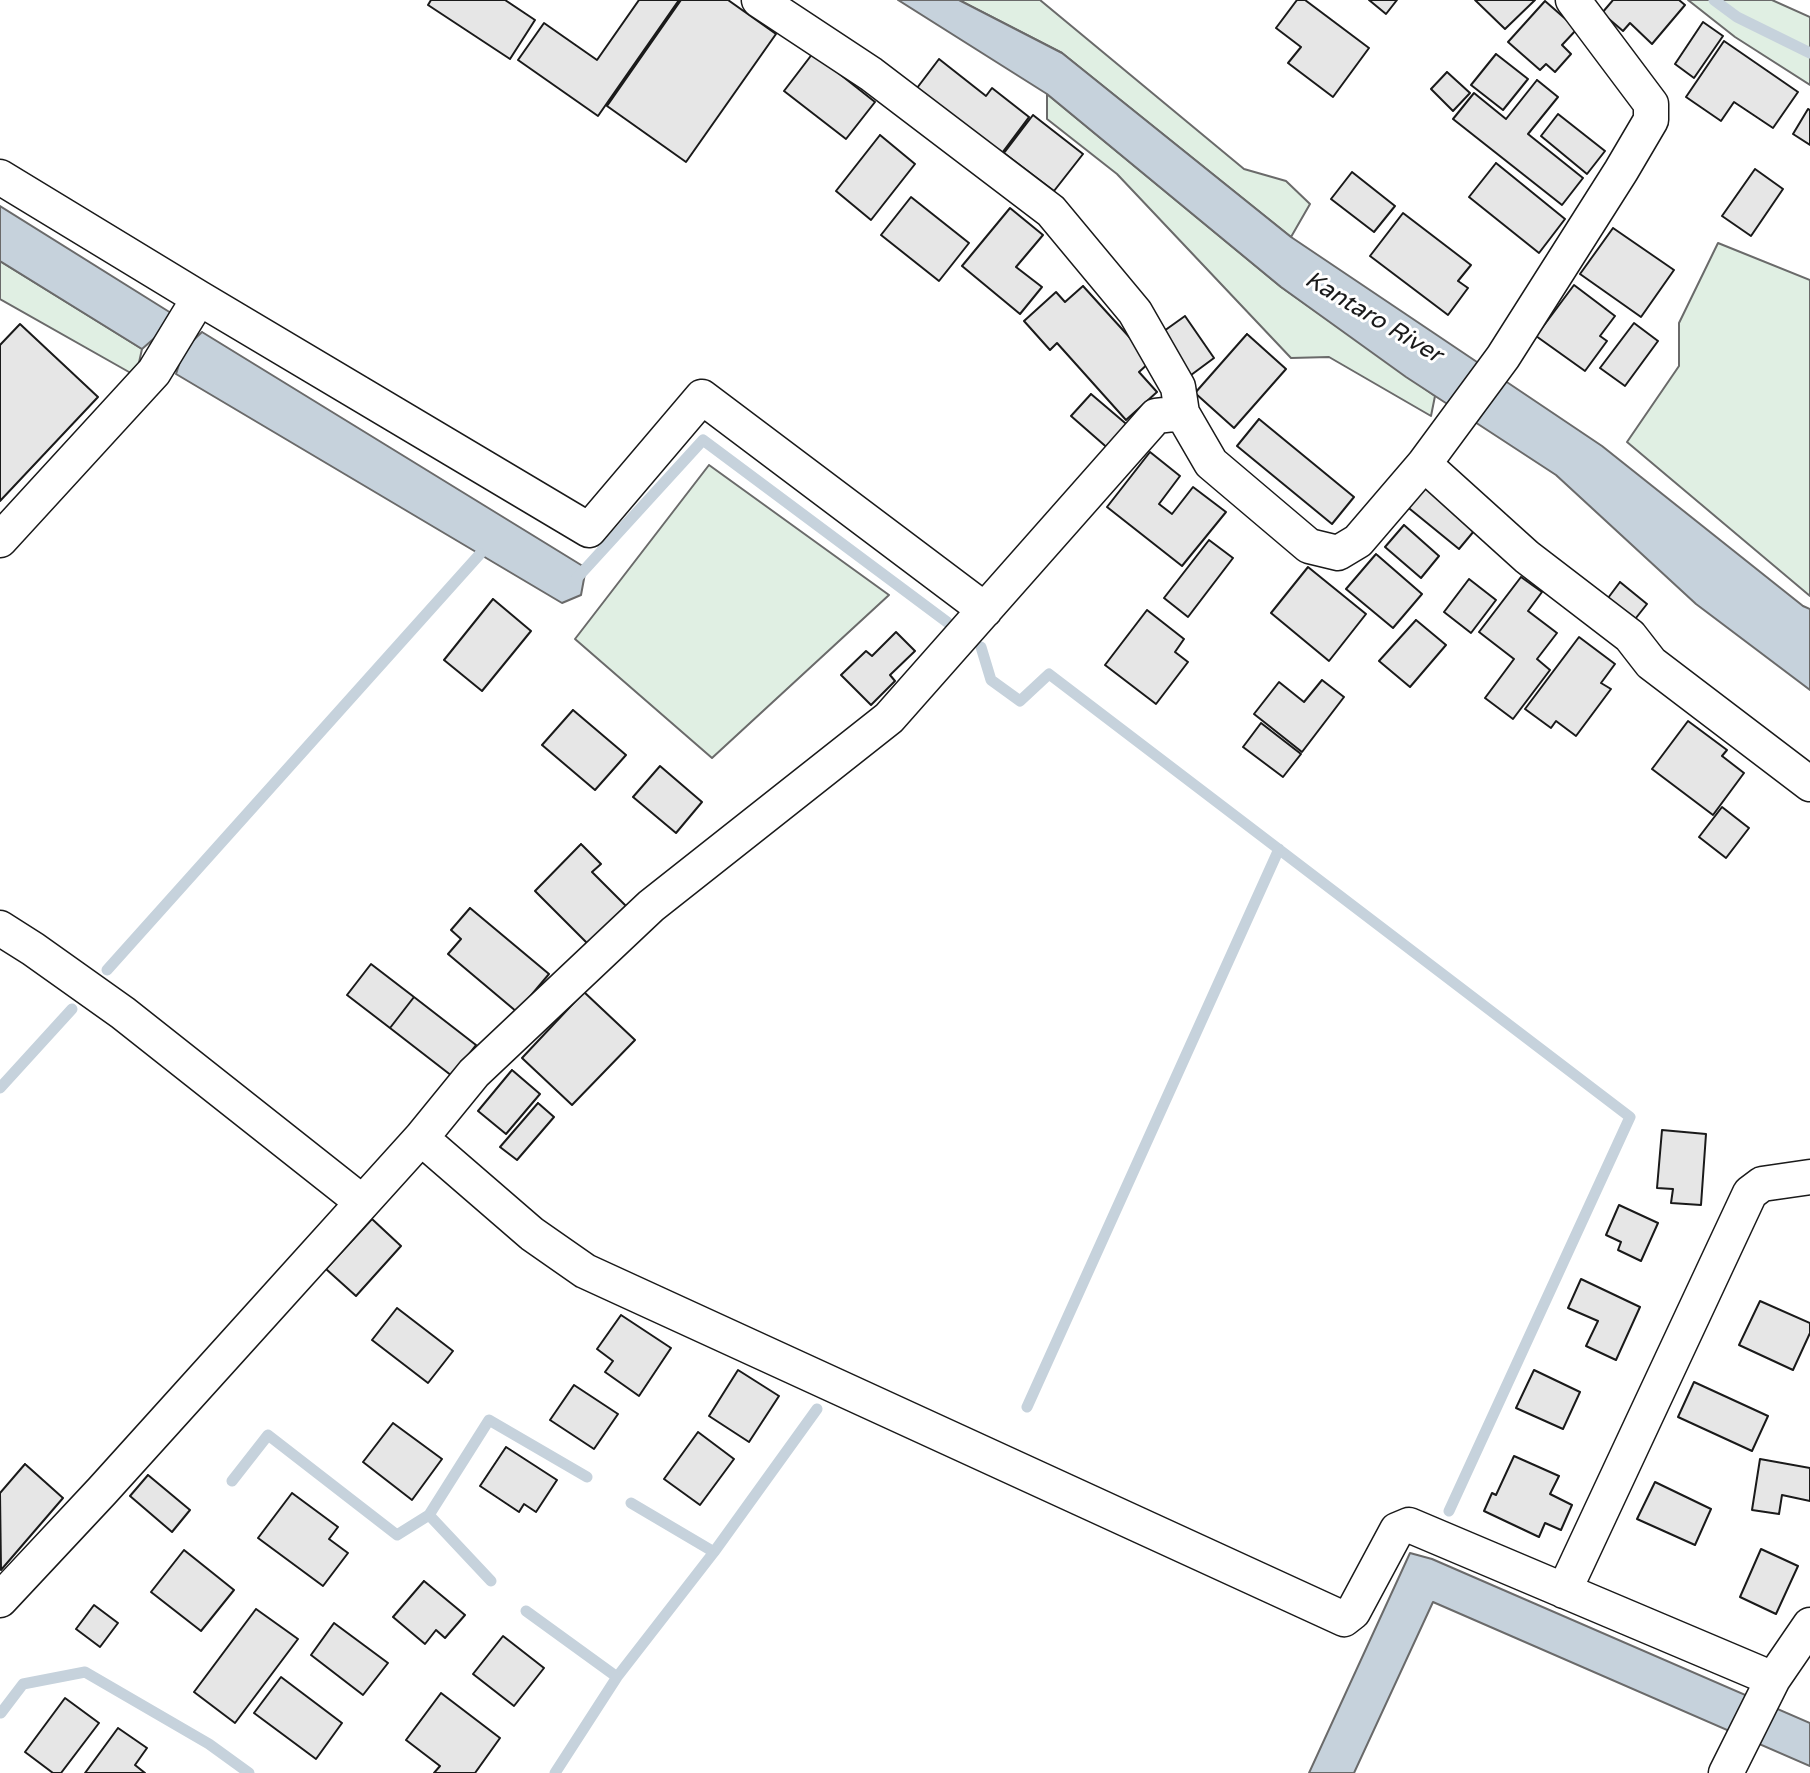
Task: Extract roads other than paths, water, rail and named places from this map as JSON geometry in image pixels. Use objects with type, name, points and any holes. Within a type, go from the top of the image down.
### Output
[{"type":"street","points":[[759,0],[871,74],[1051,211],[1135,312],[1178,387],[1182,413],[1211,463],[1309,546],[1338,553],[1358,541],[1424,464],[1503,357],[1651,120],[1651,104],[1573,0]]},
{"type":"street","points":[[0,177],[589,530],[702,397],[985,610]]},
{"type":"street","points":[[0,540],[154,372],[199,298]]},
{"type":"street","points":[[0,1600],[421,1138],[474,1073],[651,906],[889,718],[1156,416],[1182,413]]},
{"type":"street","points":[[1424,464],[1527,557],[1630,636],[1651,663],[1810,784]]},
{"type":"street","points":[[0,928],[123,1013],[362,1202]]},
{"type":"street","points":[[421,1138],[532,1234],[585,1271],[1344,1619],[1353,1612],[1397,1530],[1409,1525],[1564,1591],[1770,1686]]},
{"type":"street","points":[[1564,1591],[1750,1193],[1762,1184],[1810,1177]]},
{"type":"street","points":[[1733,1759],[1770,1686],[1810,1625]]},
{"type":"water","name":"Kantaro River","points":[[898,0],[959,0],[1062,53],[1291,237],[1602,446],[1810,609],[1810,690],[1696,604],[1556,475],[1406,377],[1281,287],[1047,94]]},
{"type":"water","points":[[0,206],[171,313],[158,335],[142,349],[0,261]]},
{"type":"water","points":[[202,332],[586,568],[581,595],[562,603],[176,374],[184,349]]},
{"type":"water","points":[[1410,1553],[1432,1559],[1810,1723],[1810,1766],[1433,1602],[1354,1773],[1309,1773]]},
{"type":"waterway","points":[[1714,0],[1737,17],[1810,53]]},
{"type":"waterway","points":[[576,579],[703,440],[947,622]]},
{"type":"waterway","points":[[107,970],[480,554]]},
{"type":"waterway","points":[[981,647],[991,680],[1020,701],[1049,674],[1630,1117],[1449,1511]]},
{"type":"waterway","points":[[1027,1407],[1279,849]]},
{"type":"waterway","points":[[0,1088],[72,1009]]},
{"type":"waterway","points":[[555,1773],[617,1677],[714,1552],[817,1409]]},
{"type":"waterway","points":[[232,1481],[268,1435],[397,1535],[429,1515],[489,1420],[587,1477]]},
{"type":"waterway","points":[[631,1503],[714,1552]]},
{"type":"waterway","points":[[429,1515],[491,1581]]},
{"type":"waterway","points":[[526,1611],[617,1677]]},
{"type":"waterway","points":[[1,1713],[23,1684],[85,1672],[209,1744],[249,1773]]}]
